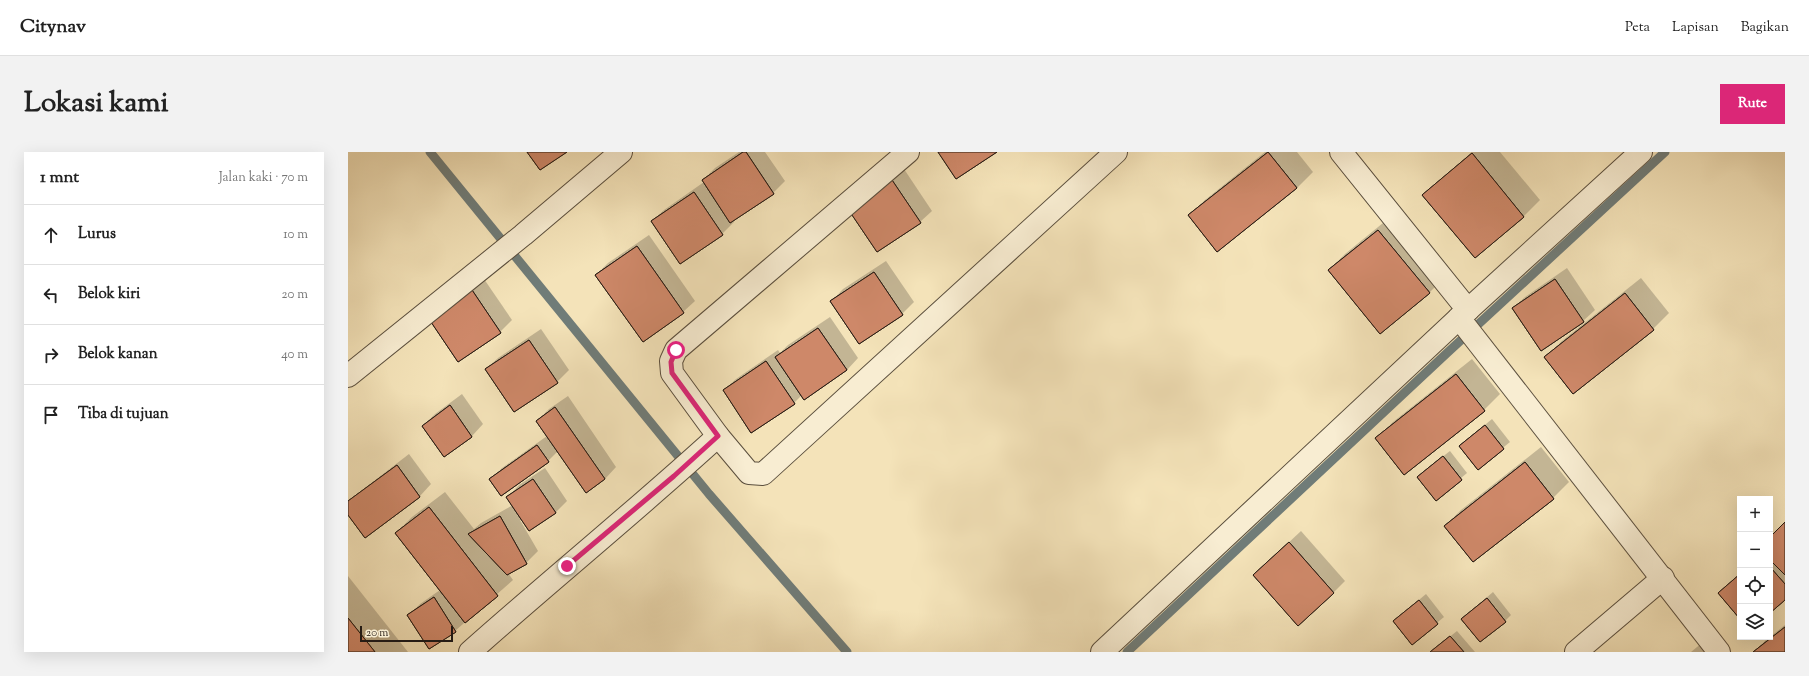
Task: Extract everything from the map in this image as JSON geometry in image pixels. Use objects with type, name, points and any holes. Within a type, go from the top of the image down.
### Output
[{"type":"street","points":[[348,376],[523,235],[621,152]]},
{"type":"street","points":[[908,152],[676,350],[671,362],[672,373],[718,436],[749,473],[763,474],[1116,152]]},
{"type":"street","points":[[1341,152],[1467,323],[1719,652]]},
{"type":"street","points":[[1102,652],[1467,323],[1641,152]]},
{"type":"street","points":[[470,652],[567,566],[674,476],[718,436]]},
{"type":"street","points":[[1576,652],[1663,578]]},
{"type":"building","points":[[527,152],[567,152],[540,170]]},
{"type":"building","points":[[527,152],[567,152],[540,170]]},
{"type":"building","points":[[743,152],[746,152],[774,194],[730,223],[702,180]]},
{"type":"building","points":[[743,152],[746,152],[774,194],[730,223],[702,180]]},
{"type":"building","points":[[938,152],[997,152],[956,179]]},
{"type":"building","points":[[938,152],[997,152],[956,179]]},
{"type":"building","points":[[1268,152],[1297,188],[1217,252],[1188,215]]},
{"type":"building","points":[[1268,152],[1297,188],[1217,252],[1188,215]]},
{"type":"building","points":[[1472,153],[1524,217],[1475,258],[1422,195]]},
{"type":"building","points":[[1472,153],[1524,217],[1475,258],[1422,195]]},
{"type":"building","points":[[892,180],[921,223],[877,252],[848,209]]},
{"type":"building","points":[[892,180],[921,223],[877,252],[848,209]]},
{"type":"building","points":[[694,192],[723,235],[680,264],[651,221]]},
{"type":"building","points":[[694,192],[723,235],[680,264],[651,221]]},
{"type":"building","points":[[1378,230],[1430,293],[1380,334],[1328,270]]},
{"type":"building","points":[[1378,230],[1430,293],[1380,334],[1328,270]]},
{"type":"building","points":[[637,246],[684,313],[643,342],[595,275]]},
{"type":"building","points":[[637,246],[684,313],[643,342],[595,275]]},
{"type":"building","points":[[874,272],[903,315],[859,344],[830,301]]},
{"type":"building","points":[[874,272],[903,315],[859,344],[830,301]]},
{"type":"building","points":[[1555,279],[1584,322],[1541,351],[1512,308]]},
{"type":"building","points":[[1555,279],[1584,322],[1541,351],[1512,308]]},
{"type":"building","points":[[472,290],[501,333],[458,362],[429,319]]},
{"type":"building","points":[[472,290],[501,333],[458,362],[429,319]]},
{"type":"building","points":[[1625,293],[1654,330],[1573,394],[1544,357]]},
{"type":"building","points":[[1625,293],[1654,330],[1573,394],[1544,357]]},
{"type":"building","points":[[818,328],[847,370],[804,400],[775,357]]},
{"type":"building","points":[[818,328],[847,370],[804,400],[775,357]]},
{"type":"building","points":[[529,340],[558,383],[514,412],[485,369]]},
{"type":"building","points":[[529,340],[558,383],[514,412],[485,369]]},
{"type":"building","points":[[766,361],[795,404],[751,433],[723,390]]},
{"type":"building","points":[[766,361],[795,404],[751,433],[723,390]]},
{"type":"building","points":[[1456,374],[1485,411],[1404,475],[1375,438]]},
{"type":"building","points":[[1456,374],[1485,411],[1404,475],[1375,438]]},
{"type":"building","points":[[450,405],[472,437],[444,457],[422,426]]},
{"type":"building","points":[[450,405],[472,437],[444,457],[422,426]]},
{"type":"building","points":[[555,407],[605,479],[586,493],[536,421]]},
{"type":"building","points":[[555,407],[605,479],[586,493],[536,421]]},
{"type":"building","points":[[1485,425],[1504,449],[1478,470],[1459,446]]},
{"type":"building","points":[[1485,425],[1504,449],[1478,470],[1459,446]]},
{"type":"building","points":[[537,445],[549,462],[501,496],[489,479]]},
{"type":"building","points":[[537,445],[549,462],[501,496],[489,479]]},
{"type":"building","points":[[1443,456],[1462,480],[1436,501],[1417,477]]},
{"type":"building","points":[[1443,456],[1462,480],[1436,501],[1417,477]]},
{"type":"building","points":[[1525,462],[1554,499],[1473,562],[1444,526]]},
{"type":"building","points":[[1525,462],[1554,499],[1473,562],[1444,526]]},
{"type":"building","points":[[397,465],[420,497],[365,538],[348,515],[348,501]]},
{"type":"building","points":[[397,465],[420,497],[365,538],[348,515],[348,501]]},
{"type":"building","points":[[533,479],[556,513],[529,531],[506,497]]},
{"type":"building","points":[[533,479],[556,513],[529,531],[506,497]]},
{"type":"building","points":[[429,507],[498,596],[465,623],[395,533]]},
{"type":"building","points":[[429,507],[498,596],[465,623],[395,533]]},
{"type":"building","points":[[500,516],[527,564],[507,575],[468,534]]},
{"type":"building","points":[[500,516],[527,564],[507,575],[468,534]]},
{"type":"building","points":[[1785,522],[1785,575],[1773,563],[1773,534]]},
{"type":"building","points":[[1785,522],[1785,575],[1773,563],[1773,534]]},
{"type":"building","points":[[1289,542],[1334,593],[1298,626],[1253,575]]},
{"type":"building","points":[[1289,542],[1334,593],[1298,626],[1253,575]]},
{"type":"building","points":[[1773,570],[1785,584],[1785,600],[1773,610]]},
{"type":"building","points":[[1773,570],[1785,584],[1785,600],[1773,610]]},
{"type":"building","points":[[1737,577],[1737,615],[1718,593]]},
{"type":"building","points":[[1737,577],[1737,615],[1718,593]]},
{"type":"building","points":[[434,597],[456,632],[429,649],[407,615]]},
{"type":"building","points":[[434,597],[456,632],[429,649],[407,615]]},
{"type":"building","points":[[1487,598],[1506,622],[1480,642],[1461,619]]},
{"type":"building","points":[[1487,598],[1506,622],[1480,642],[1461,619]]},
{"type":"building","points":[[1419,600],[1438,624],[1412,645],[1393,621]]},
{"type":"building","points":[[1419,600],[1438,624],[1412,645],[1393,621]]},
{"type":"building","points":[[348,618],[375,652],[348,652]]},
{"type":"building","points":[[348,618],[375,652],[348,652]]},
{"type":"building","points":[[1785,627],[1785,652],[1753,652],[1768,640],[1773,640],[1773,636]]},
{"type":"building","points":[[1785,627],[1785,652],[1753,652],[1768,640],[1773,640],[1773,636]]},
{"type":"building","points":[[1450,636],[1464,652],[1430,652]]},
{"type":"building","points":[[1450,636],[1464,652],[1430,652]]},
{"type":"waterway","points":[[430,152],[709,494],[847,652]]},
{"type":"waterway","points":[[1127,652],[1665,152]]},
{"type":"route","points":[[567,566],[674,476],[718,436],[672,373],[671,362],[676,350]]}]
